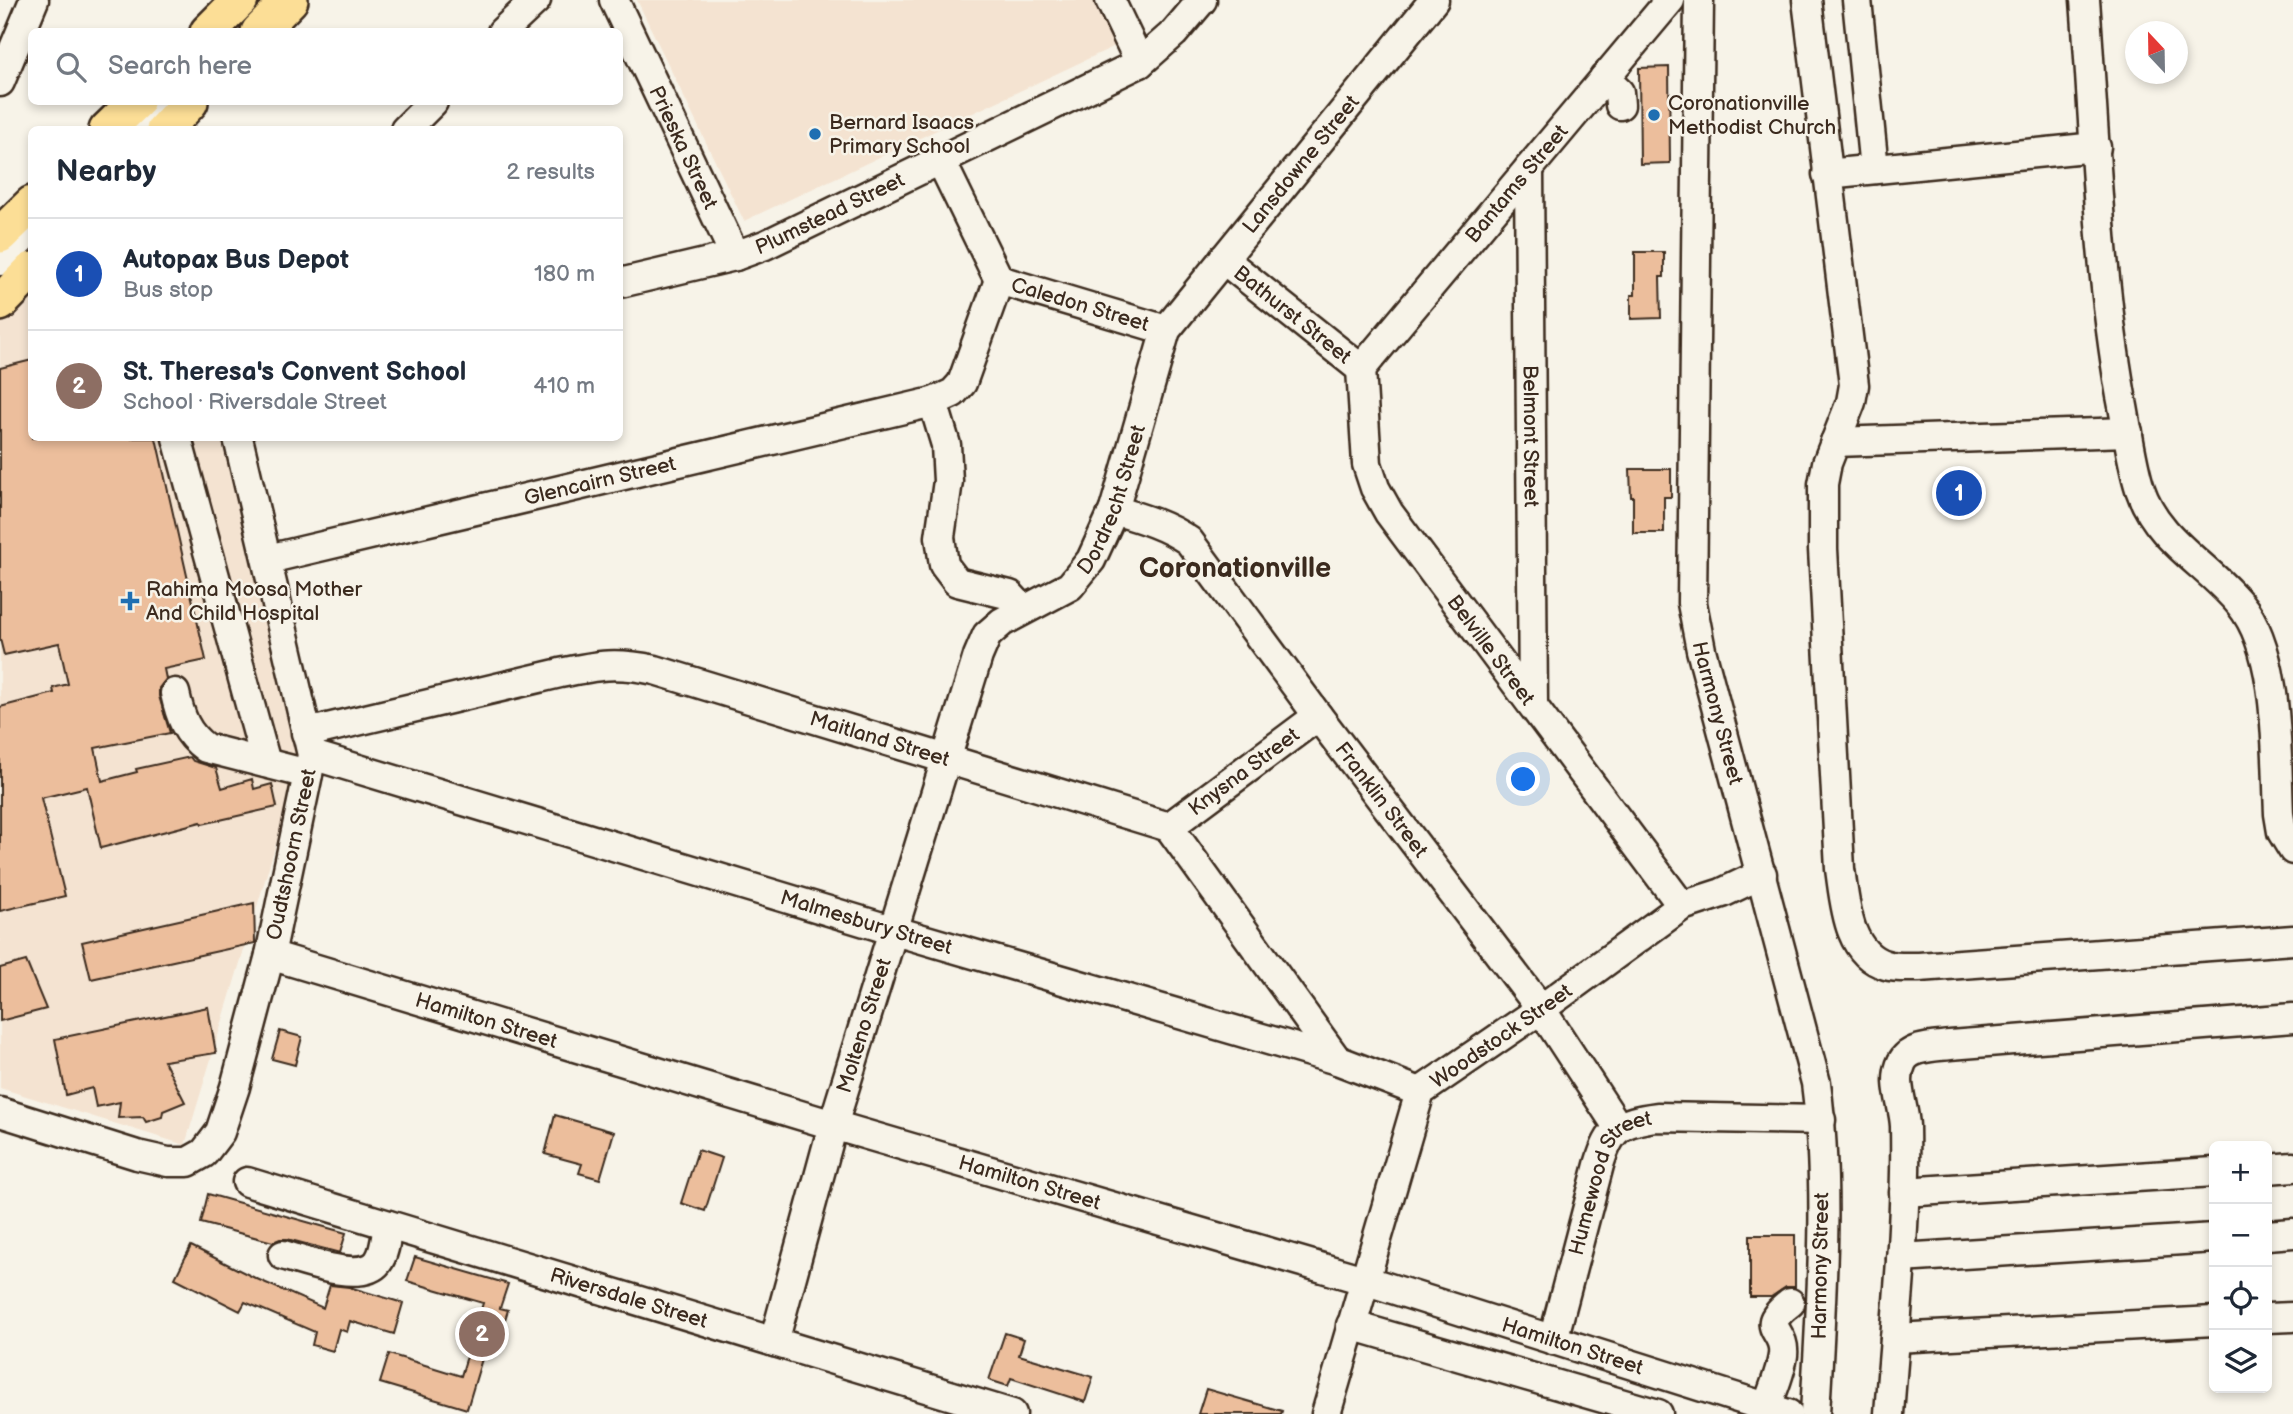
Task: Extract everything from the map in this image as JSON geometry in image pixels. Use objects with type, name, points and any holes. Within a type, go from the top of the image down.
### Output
[{"type":"main road","points":[[212,28],[240,0]]},
{"type":"main road","points":[[263,28],[290,0]]},
{"type":"main road","points":[[168,126],[187,105]]},
{"type":"main road","points":[[0,303],[16,244],[28,214]]},
{"type":"street","points":[[0,82],[34,0]]},
{"type":"street","points":[[233,28],[260,0]]},
{"type":"street","points":[[250,28],[278,0]]},
{"type":"street","points":[[506,28],[536,0]]},
{"type":"street","name":"Prieska Street","points":[[614,0],[735,256]]},
{"type":"street","points":[[1110,0],[1140,62]]},
{"type":"street","name":"Plumstead Street","points":[[623,282],[735,256],[765,246],[941,161],[1140,62],[1174,33],[1202,0]]},
{"type":"street","name":"Lansdowne Street","points":[[1166,330],[1434,0]]},
{"type":"street","name":"Bantams Street","points":[[1361,369],[1670,0]]},
{"type":"street","name":"Harmony Street","points":[[1699,0],[1692,604],[1701,650],[1816,1083],[1821,1120],[1823,1270],[1815,1414]]},
{"type":"street","points":[[1807,0],[1854,385],[1851,402],[1827,463],[1823,484],[1823,549],[1840,869],[1851,927],[1864,951],[1873,959],[1885,965],[1919,967],[2293,940]]},
{"type":"street","points":[[1857,0],[1874,169]]},
{"type":"street","points":[[2085,0],[2112,341],[2138,486],[2155,521],[2240,604],[2255,626],[2267,665],[2271,690],[2279,814],[2283,832],[2293,850]]},
{"type":"street","points":[[1604,78],[1619,92],[1620,105]]},
{"type":"street","points":[[134,114],[166,105]]},
{"type":"street","points":[[409,126],[430,105]]},
{"type":"street","points":[[1827,174],[2096,147]]},
{"type":"street","name":"Caledon Street","points":[[941,161],[999,280],[1166,330]]},
{"type":"street","name":"Belmont Street","points":[[1529,168],[1533,705]]},
{"type":"street","points":[[0,280],[16,244]]},
{"type":"street","name":"Bathurst Street","points":[[1223,259],[1361,369]]},
{"type":"street","points":[[999,280],[962,383],[953,393],[933,402],[946,445],[948,481],[940,537],[944,565],[957,582],[1010,595],[1023,609]]},
{"type":"street","name":"Dordrecht Street","points":[[1023,609],[1070,586],[1091,560],[1114,510],[1166,330]]},
{"type":"street","name":"Belville Street","points":[[1361,369],[1367,464],[1374,488],[1389,513],[1682,906]]},
{"type":"street","name":"Glencairn Street","points":[[268,559],[933,402]]},
{"type":"street","points":[[1835,442],[2128,432]]},
{"type":"street","points":[[178,441],[266,763]]},
{"type":"street","name":"Oudtshoorn Street","points":[[0,1112],[168,1162],[188,1161],[205,1153],[220,1132],[270,955],[309,754],[268,559],[239,441]]},
{"type":"street","name":"Franklin Street","points":[[1114,510],[1150,520],[1174,530],[1189,541],[1541,1009],[1618,1127]]},
{"type":"street","name":"Molteno Street","points":[[774,1342],[833,1125],[978,656],[988,635],[1023,609]]},
{"type":"street","name":"Maitland Street","points":[[309,754],[372,718],[560,673],[624,664],[655,670],[1169,827]]},
{"type":"street","name":"Malmesbury Street","points":[[175,693],[186,727],[193,738],[206,747],[266,763],[309,754],[364,769],[895,931],[1337,1060],[1420,1092]]},
{"type":"street","name":"Knysna Street","points":[[1169,827],[1318,716]]},
{"type":"street","points":[[364,769],[362,740],[372,718]]},
{"type":"street","points":[[1169,827],[1337,1060]]},
{"type":"street","name":"Woodstock Street","points":[[1326,1414],[1420,1092],[1541,1009],[1682,906],[1722,893],[1762,874]]},
{"type":"street","name":"Hamilton Street","points":[[270,955],[833,1125],[1364,1280],[1777,1411]]},
{"type":"street","points":[[1889,1414],[1904,1192],[1905,1122],[1899,1073],[1903,1061],[1910,1054],[1921,1049],[1950,1045],[2293,1018]]},
{"type":"street","name":"Humewood Street","points":[[1553,1340],[1605,1142],[1618,1127],[1635,1120],[1657,1116],[1821,1120]]},
{"type":"street","points":[[2272,1169],[2293,1167]]},
{"type":"street","points":[[1904,1192],[2209,1172]]},
{"type":"street","name":"Riversdale Street","points":[[247,1182],[1012,1414]]},
{"type":"street","points":[[283,1255],[341,1270],[362,1270],[378,1262],[388,1225]]},
{"type":"street","points":[[2272,1235],[2293,1233]]},
{"type":"street","points":[[1901,1258],[2209,1238]]},
{"type":"street","points":[[1777,1411],[1783,1355],[1773,1324],[1778,1312],[1790,1303]]},
{"type":"street","points":[[2272,1318],[2293,1317]]},
{"type":"street","points":[[1895,1338],[2209,1321]]},
{"type":"street","points":[[1351,1325],[1658,1414]]},
{"type":"shaded area","name":"Bernard Isaacs Primary School","points":[[637,0],[1094,0],[1115,46],[744,221]]},
{"type":"shaded area","name":"Rahima Moosa Mother And Child Hospital","points":[[28,294],[28,441],[222,441],[300,764],[185,1145],[0,1088],[0,323]]},
{"type":"building","name":"Coronationville Methodist Church","points":[[1669,67],[1670,163],[1640,164],[1639,68]]},
{"type":"building","points":[[1635,252],[1664,252],[1664,277],[1660,277],[1661,318],[1631,319],[1631,295],[1635,295]]},
{"type":"building","points":[[28,361],[28,441],[157,441],[206,660],[164,669],[166,679],[159,688],[159,696],[170,733],[95,748],[102,781],[137,772],[136,769],[190,757],[193,761],[216,768],[222,788],[252,779],[254,789],[272,784],[277,807],[202,824],[201,822],[101,848],[87,787],[41,798],[65,896],[0,911],[0,707],[54,693],[53,688],[68,684],[59,643],[4,655],[0,639],[0,368]]},
{"type":"building","points":[[1630,469],[1671,469],[1671,497],[1664,497],[1664,533],[1633,533]]},
{"type":"building","points":[[254,903],[255,943],[91,979],[82,942]]},
{"type":"building","points":[[26,961],[46,1009],[0,1021],[0,968]]},
{"type":"building","points":[[208,1007],[216,1053],[164,1061],[185,1102],[163,1111],[162,1117],[146,1122],[143,1117],[118,1118],[120,1102],[96,1107],[92,1088],[66,1095],[55,1039]]},
{"type":"building","points":[[280,1031],[302,1037],[295,1065],[272,1059]]},
{"type":"building","points":[[555,1115],[614,1132],[600,1179],[579,1173],[582,1164],[545,1154]]},
{"type":"building","points":[[698,1150],[722,1158],[705,1211],[681,1203]]},
{"type":"building","points":[[208,1194],[346,1233],[340,1253],[287,1239],[273,1242],[201,1223]]},
{"type":"building","points":[[1750,1235],[1795,1235],[1795,1287],[1786,1287],[1771,1297],[1750,1297]]},
{"type":"building","points":[[191,1246],[323,1308],[330,1285],[349,1287],[403,1303],[394,1334],[350,1321],[347,1332],[339,1329],[333,1351],[312,1345],[315,1332],[245,1302],[240,1311],[175,1278]]},
{"type":"building","points":[[415,1257],[508,1284],[500,1308],[508,1310],[500,1335],[490,1332],[467,1409],[380,1383],[389,1354],[461,1376],[483,1303],[407,1281]]},
{"type":"building","points":[[1005,1333],[1024,1339],[1019,1355],[1093,1377],[1085,1402],[1011,1378],[1008,1386],[989,1380]]},
{"type":"building","points":[[1206,1389],[1282,1411],[1281,1414],[1198,1414]]},
{"type":"place","name":"Coronationville Methodist Church","points":[[1654,115]]},
{"type":"place","name":"Bernard Isaacs Primary School","points":[[815,134]]},
{"type":"place","name":"Autopax Bus Depot","points":[[1959,493]]},
{"type":"place","name":"Rahima Moosa Mother And Child Hospital","points":[[130,601]]},
{"type":"place","name":"St. Theresa's Convent School","points":[[482,1334]]},
{"type":"district","name":"Coronationville","points":[[1235,567]]}]
